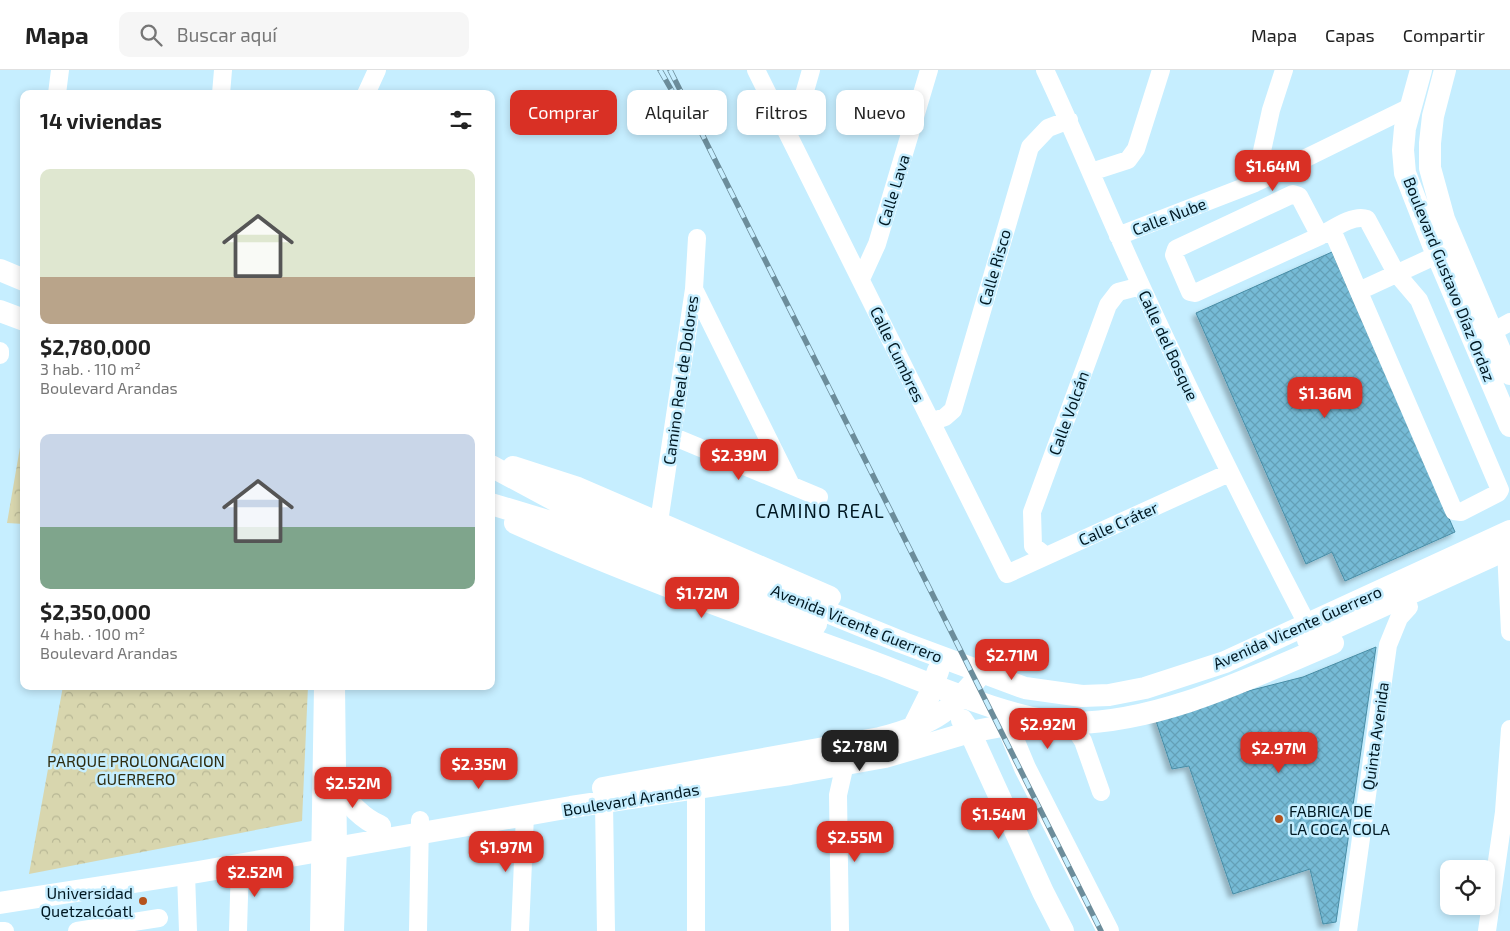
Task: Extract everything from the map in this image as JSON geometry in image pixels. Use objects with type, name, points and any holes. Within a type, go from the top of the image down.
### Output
[{"type":"main road","name":"Boulevard Gustavo Díaz Ordaz","points":[[1421,70],[1410,107],[1403,150],[1405,173],[1435,250],[1510,426]]},
{"type":"main road","name":"Boulevard Gustavo Díaz Ordaz","points":[[1445,70],[1433,116],[1430,168],[1444,219],[1501,327],[1510,374]]},
{"type":"main road","points":[[0,270],[20,278]]},
{"type":"main road","points":[[0,311],[20,318]]},
{"type":"main road","points":[[495,462],[578,488],[988,664],[1045,682],[1078,686],[1116,686],[1148,681],[1215,656],[1303,616],[1431,566]]},
{"type":"main road","name":"Avenida Vicente Guerrero","points":[[495,469],[556,513],[1022,702],[1052,708],[1108,709],[1182,691],[1431,566],[1509,543]]},
{"type":"main road","name":"Avenida Vicente Guerrero","points":[[495,505],[556,513]]},
{"type":"main road","points":[[495,514],[637,575],[933,684],[958,701],[1003,717]]},
{"type":"main road","name":"Avenida Vicente Guerrero","points":[[1229,667],[1426,588],[1509,543]]},
{"type":"main road","points":[[1409,607],[1426,588]]},
{"type":"main road","name":"Boulevard Arandas","points":[[834,756],[885,757],[970,732],[1003,717],[1054,721],[1102,721],[1137,715],[1227,688],[1379,623],[1409,607]]},
{"type":"main road","points":[[912,730],[933,684],[946,647]]},
{"type":"main road","points":[[988,664],[1003,717],[1025,768],[1108,931]]},
{"type":"main road","name":"Boulevard Arandas","points":[[0,890],[329,842],[834,756],[912,730],[958,701],[988,664]]},
{"type":"main road","points":[[1025,768],[1031,742],[1037,734],[1054,721],[1034,707],[1034,697],[1045,682]]},
{"type":"main road","points":[[958,701],[970,732],[1043,892],[1063,931]]},
{"type":"main road","name":"Boulevard Arandas","points":[[0,903],[240,864],[329,842],[380,826],[420,826],[525,816],[604,802],[696,780]]},
{"type":"main road","points":[[337,788],[355,809],[380,826]]},
{"type":"street","points":[[58,90],[60,70]]},
{"type":"street","points":[[221,90],[223,70]]},
{"type":"street","points":[[368,90],[377,70]]},
{"type":"street","name":"Calle Cumbres","points":[[756,70],[766,90]]},
{"type":"street","points":[[805,90],[811,70]]},
{"type":"street","name":"Calle Lava","points":[[861,279],[877,244],[929,70]]},
{"type":"street","name":"Calle del Bosque","points":[[1045,70],[1069,120],[1118,236],[1229,473],[1303,616]]},
{"type":"street","points":[[1091,172],[1128,160],[1136,149],[1161,70]]},
{"type":"street","points":[[1256,183],[1271,110],[1284,70]]},
{"type":"street","name":"Calle Nube","points":[[1118,236],[1256,183],[1410,107]]},
{"type":"street","name":"Calle Risco","points":[[931,422],[945,417],[953,410],[1030,147],[1048,128],[1069,120]]},
{"type":"street","name":"Calle Cumbres","points":[[789,135],[1007,574]]},
{"type":"street","points":[[1326,233],[1299,196],[1293,194],[1176,249],[1174,255],[1190,292],[1195,293],[1326,233],[1358,217],[1367,219],[1394,269],[1418,300],[1500,490],[1461,512],[1454,511],[1357,287],[1326,233]]},
{"type":"street","name":"Camino Real de Dolores","points":[[660,522],[694,289],[697,238]]},
{"type":"street","points":[[1357,287],[1435,250]]},
{"type":"street","name":"Calle Volcán","points":[[1046,556],[1033,546],[1032,512],[1108,305],[1118,292],[1141,286]]},
{"type":"street","points":[[694,289],[792,485]]},
{"type":"street","points":[[672,436],[819,497]]},
{"type":"street","name":"Calle Cráter","points":[[1007,574],[1229,473]]},
{"type":"street","points":[[1509,543],[1510,632]]},
{"type":"street","name":"Quinta Avenida","points":[[1348,931],[1388,645],[1396,624],[1409,607]]},
{"type":"street","points":[[322,690],[335,931]]},
{"type":"street","points":[[319,931],[337,788],[336,690]]},
{"type":"street","points":[[1054,721],[1083,741],[1101,792]]},
{"type":"street","points":[[1487,931],[1507,812],[1510,729]]},
{"type":"street","points":[[834,756],[838,795],[840,931]]},
{"type":"street","points":[[696,780],[696,931]]},
{"type":"street","points":[[604,802],[606,931]]},
{"type":"street","points":[[520,931],[525,816]]},
{"type":"street","points":[[418,931],[420,826]]},
{"type":"street","points":[[238,931],[240,864]]},
{"type":"street","points":[[186,874],[188,931]]},
{"type":"street","points":[[77,931],[159,918]]},
{"type":"street","points":[[0,931],[5,931]]},
{"type":"green space","points":[[20,447],[20,524],[7,523]]},
{"type":"green space","name":"PARQUE PROLONGACION GUERRERO","points":[[62,690],[308,690],[302,821],[29,874]]},
{"type":"building","points":[[1332,252],[1455,532],[1345,581],[1332,552],[1306,564],[1196,313]]},
{"type":"building","name":"FABRICA DE LA COCA COLA","points":[[1376,647],[1336,922],[1323,924],[1310,869],[1233,894],[1189,766],[1172,769],[1154,715],[1303,677]]},
{"type":"railway","points":[[660,70],[671,90]]},
{"type":"railway","points":[[670,70],[1101,931]]},
{"type":"place","name":"FABRICA DE LA COCA COLA","points":[[1279,819]]},
{"type":"place","name":"Universidad Quetzalcóatl","points":[[143,901]]},
{"type":"district","name":"CAMINO REAL","points":[[820,510]]}]
